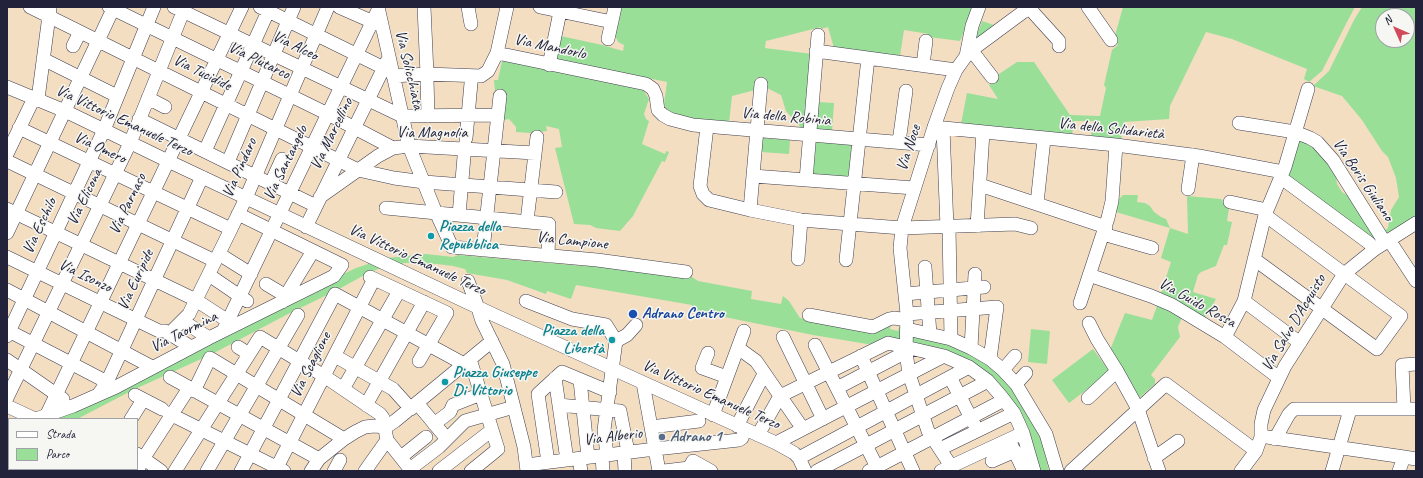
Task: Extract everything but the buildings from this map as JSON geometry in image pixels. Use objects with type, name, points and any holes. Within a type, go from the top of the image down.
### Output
[{"type":"street","name":"Via Tucidide","points":[[30,7],[50,12],[80,32],[358,170],[394,178],[424,182],[556,192]]},
{"type":"street","name":"Via Eschilo","points":[[8,332],[104,130],[154,7]]},
{"type":"street","name":"Via Parnaso","points":[[39,418],[56,395],[242,7]]},
{"type":"street","points":[[228,162],[294,7]]},
{"type":"street","name":"Via Pindaro","points":[[170,334],[199,302],[209,275],[256,176],[328,7]]},
{"type":"street","points":[[339,7],[377,24]]},
{"type":"street","points":[[424,7],[428,116]]},
{"type":"street","points":[[468,7],[471,24]]},
{"type":"street","points":[[497,54],[507,7]]},
{"type":"street","points":[[540,7],[561,9],[612,22]]},
{"type":"street","points":[[608,39],[615,7]]},
{"type":"street","points":[[979,7],[972,26],[969,53],[992,77]]},
{"type":"street","points":[[1088,7],[1111,40]]},
{"type":"street","points":[[7,233],[12,211],[35,174],[81,78],[112,8]]},
{"type":"street","name":"Via Plutarco","points":[[112,8],[328,114],[393,148]]},
{"type":"street","name":"Via Alceo","points":[[181,8],[253,45],[402,116]]},
{"type":"street","name":"Via Elicona","points":[[7,398],[130,142],[172,38],[181,8]]},
{"type":"street","points":[[205,151],[253,45],[266,8],[316,35],[390,68]]},
{"type":"street","name":"Via Santangelo","points":[[226,326],[251,303],[251,274],[357,54],[377,24],[378,8]]},
{"type":"street","points":[[1031,8],[1059,41],[1059,46]]},
{"type":"street","name":"Via Noce","points":[[946,469],[940,449],[928,431],[922,416],[909,374],[905,294],[900,248],[902,228],[929,145],[939,127],[948,88],[956,70],[969,53],[1023,12],[1031,8]]},
{"type":"street","points":[[549,64],[561,9]]},
{"type":"street","points":[[7,154],[19,128],[36,99],[50,12]]},
{"type":"street","name":"Via Solicchiata","points":[[377,24],[410,146],[452,247],[455,248]]},
{"type":"street","points":[[73,46],[80,32]]},
{"type":"street","points":[[806,180],[818,35]]},
{"type":"street","points":[[923,65],[926,41]]},
{"type":"street","points":[[816,51],[956,70]]},
{"type":"street","name":"Via Mandorlo","points":[[390,68],[427,77],[481,76],[488,71],[497,54],[646,84],[653,89],[656,96]]},
{"type":"street","points":[[846,260],[868,58]]},
{"type":"street","points":[[43,60],[117,96]]},
{"type":"street","name":"Via Marcellino","points":[[306,226],[368,100],[390,68]]},
{"type":"street","points":[[459,215],[471,83]]},
{"type":"street","points":[[750,210],[761,84]]},
{"type":"street","name":"Via Vittorio Emanuele Terzo","points":[[7,87],[65,111],[478,308],[713,416],[776,443],[794,452],[799,458],[805,471]]},
{"type":"street","points":[[1225,337],[1244,302],[1266,213],[1281,175],[1308,89]]},
{"type":"street","points":[[899,142],[906,91]]},
{"type":"street","points":[[483,250],[500,96]]},
{"type":"street","name":"Via della Robinia","points":[[656,96],[658,110],[663,116],[670,120],[692,125],[929,145]]},
{"type":"street","points":[[148,98],[165,107]]},
{"type":"street","points":[[402,116],[498,115]]},
{"type":"street","points":[[139,119],[290,193],[318,202]]},
{"type":"street","name":"Via Boris Giuliano","points":[[1239,123],[1295,132],[1310,138],[1324,149],[1333,160],[1382,238],[1393,246],[1416,281]]},
{"type":"street","points":[[707,127],[700,186],[703,194],[708,200],[801,220],[902,228],[1016,224],[1031,228]]},
{"type":"street","points":[[939,127],[948,227],[951,339]]},
{"type":"street","name":"Via della Solidarietà","points":[[939,127],[1044,139],[1116,145],[1193,155],[1281,175],[1375,249]]},
{"type":"street","name":"Via Omero","points":[[19,128],[231,229]]},
{"type":"street","points":[[977,226],[983,132]]},
{"type":"street","points":[[527,222],[537,137]]},
{"type":"street","points":[[1037,204],[1044,139]]},
{"type":"street","name":"Via Magnolia","points":[[318,202],[358,170],[378,156],[393,148],[465,144],[494,150],[535,153]]},
{"type":"street","points":[[1080,303],[1105,230],[1112,200],[1116,145]]},
{"type":"street","points":[[1188,189],[1193,155]]},
{"type":"street","points":[[271,184],[282,159]]},
{"type":"street","points":[[7,161],[172,241],[217,258],[251,274]]},
{"type":"street","points":[[753,176],[914,188]]},
{"type":"street","name":"Via Euripide","points":[[98,395],[107,382],[202,177]]},
{"type":"street","points":[[980,185],[1037,204],[1152,248]]},
{"type":"street","points":[[1230,202],[1266,213],[1401,316],[1377,349],[1254,259]]},
{"type":"street","points":[[386,208],[437,211],[459,215],[549,224],[548,256]]},
{"type":"street","points":[[12,211],[199,302],[226,326]]},
{"type":"street","points":[[238,214],[313,251],[284,299],[266,284]]},
{"type":"street","points":[[798,259],[801,220]]},
{"type":"street","name":"Via Salvo D'Acquisto","points":[[1241,471],[1256,451],[1261,437],[1260,424],[1264,410],[1285,366],[1344,274],[1375,249],[1416,223]]},
{"type":"street","name":"Via Campione","points":[[455,248],[597,260],[686,272]]},
{"type":"street","name":"Via Taormina","points":[[39,418],[98,395],[208,338],[226,326],[251,303],[284,299],[334,276],[342,265],[313,251]]},
{"type":"street","name":"Via Isonzo","points":[[7,257],[159,330],[165,331],[191,347]]},
{"type":"street","points":[[925,267],[930,334]]},
{"type":"street","points":[[300,273],[319,284]]},
{"type":"street","points":[[971,348],[973,309],[979,287],[975,274]]},
{"type":"street","points":[[209,275],[251,303]]},
{"type":"street","name":"Via Guido Rossa","points":[[1089,275],[1161,300],[1225,337],[1279,378]]},
{"type":"street","name":"Via Scaglione","points":[[279,470],[290,443],[360,307],[372,278],[399,291]]},
{"type":"street","points":[[468,281],[482,321],[503,364],[524,447],[527,468]]},
{"type":"street","points":[[905,294],[979,287]]},
{"type":"street","points":[[7,290],[152,367]]},
{"type":"street","points":[[343,389],[399,291],[447,313],[419,361]]},
{"type":"street","points":[[241,471],[335,294],[446,354],[467,361],[475,376],[498,449],[470,471],[458,456]]},
{"type":"street","points":[[526,301],[572,319],[606,325],[616,341],[604,430],[603,471]]},
{"type":"street","points":[[366,405],[424,302]]},
{"type":"street","points":[[1244,302],[1300,343]]},
{"type":"street","points":[[837,388],[868,372],[928,313],[997,307],[990,359]]},
{"type":"street","points":[[207,471],[298,315]]},
{"type":"street","points":[[809,315],[873,327],[888,319],[894,318],[906,334],[944,356],[969,367],[988,382],[1014,413],[1023,434],[1026,468]]},
{"type":"street","points":[[1089,323],[1138,409],[1156,467]]},
{"type":"street","points":[[188,325],[208,338]]},
{"type":"street","points":[[616,341],[628,335],[636,325]]},
{"type":"street","points":[[713,416],[744,331]]},
{"type":"street","points":[[8,332],[34,343],[107,382]]},
{"type":"street","points":[[758,435],[780,396],[906,334],[930,334],[951,339],[990,359],[1016,384],[1046,434],[1057,471]]},
{"type":"street","points":[[175,471],[236,374],[244,351],[260,337],[324,376],[380,414],[383,418],[388,438],[409,470],[447,439],[465,421],[514,407]]},
{"type":"street","points":[[783,337],[823,419]]},
{"type":"street","points":[[368,470],[388,438],[417,408],[467,361],[492,341]]},
{"type":"street","points":[[815,345],[866,445],[873,469],[892,466],[905,452],[1004,400]]},
{"type":"street","points":[[738,348],[756,361],[803,429]]},
{"type":"street","points":[[708,353],[702,368],[727,377]]},
{"type":"street","points":[[335,356],[394,389],[434,424],[447,439]]},
{"type":"street","points":[[861,356],[913,471]]},
{"type":"street","points":[[776,443],[944,356]]},
{"type":"street","points":[[1003,370],[1015,356]]},
{"type":"street","points":[[138,466],[140,456],[167,412],[192,389],[210,358],[304,415],[349,436]]},
{"type":"street","points":[[7,360],[73,406]]},
{"type":"street","points":[[1275,439],[1289,414],[1294,409],[1410,409],[1402,365],[1416,364]]},
{"type":"street","points":[[799,458],[969,367]]},
{"type":"street","points":[[1088,398],[1117,371]]},
{"type":"street","points":[[548,462],[538,394],[562,372],[610,392]]},
{"type":"street","points":[[1016,384],[1026,373]]},
{"type":"street","points":[[741,428],[764,374]]},
{"type":"street","points":[[170,377],[319,459]]},
{"type":"street","points":[[950,377],[978,430]]},
{"type":"street","points":[[555,378],[559,405],[579,462]]},
{"type":"street","points":[[579,462],[582,407],[580,380]]},
{"type":"street","points":[[817,471],[988,382]]},
{"type":"street","points":[[643,383],[659,471]]},
{"type":"street","points":[[1071,471],[1166,384],[1256,451]]},
{"type":"street","points":[[434,424],[450,412],[453,405],[481,394]]},
{"type":"street","points":[[131,418],[139,398],[279,470]]},
{"type":"street","points":[[559,405],[620,411],[626,452],[625,471]]},
{"type":"street","points":[[7,406],[39,418]]},
{"type":"street","points":[[1332,471],[1350,410]]},
{"type":"street","points":[[940,449],[1014,413]]},
{"type":"street","points":[[651,427],[699,421]]},
{"type":"street","points":[[311,471],[319,459],[349,436],[370,427],[388,438]]},
{"type":"street","name":"Via Alberio","points":[[527,468],[548,462],[579,462],[604,455],[739,440],[742,438],[741,428]]},
{"type":"street","points":[[439,471],[492,430]]},
{"type":"street","points":[[992,461],[1023,434]]},
{"type":"street","points":[[401,457],[426,437]]},
{"type":"street","points":[[1261,437],[1405,457],[1399,471]]},
{"type":"street","points":[[1156,467],[1178,441]]},
{"type":"street","points":[[1012,445],[1026,468]]},
{"type":"street","points":[[946,469],[1012,445]]},
{"type":"street","points":[[140,456],[161,471]]},
{"type":"street","points":[[664,471],[685,470],[689,468],[693,461],[711,471]]},
{"type":"green space","points":[[621,7],[975,7],[960,41],[929,37],[929,34],[904,30],[900,56],[834,48],[828,27],[821,29],[821,27],[766,41],[765,48],[812,54],[804,129],[802,129],[786,111],[781,95],[765,87],[765,77],[756,78],[755,90],[732,96],[729,123],[698,121],[668,111],[664,104],[667,82],[557,59],[561,36],[623,51],[624,45],[618,42],[615,35]]},
{"type":"green space","points":[[1123,7],[1355,7],[1322,71],[1309,82],[1304,79],[1307,69],[1232,39],[1206,32],[1170,106],[1169,119],[1124,122],[1121,140],[1091,137],[1093,121],[1074,121],[1072,135],[961,124],[967,93],[998,99],[989,85],[998,79],[996,76],[1017,62],[1034,62],[1070,115],[1100,116],[1106,88],[1104,85],[1112,50],[1118,45],[1114,39]]},
{"type":"green space","points":[[1362,7],[1416,7],[1416,218],[1387,236],[1384,231],[1388,228],[1391,210],[1399,197],[1396,178],[1388,157],[1382,151],[1362,120],[1342,96],[1313,86],[1329,71]]},
{"type":"green space","points":[[982,21],[997,26],[978,40],[975,39]]},
{"type":"green space","points":[[502,61],[643,90],[649,99],[644,114],[646,119],[649,121],[642,144],[665,154],[666,151],[669,152],[665,162],[662,161],[633,216],[620,231],[596,228],[590,225],[574,224],[555,148],[562,147],[559,129],[546,126],[547,131],[531,133],[516,132],[516,127],[509,119],[503,120],[504,91],[495,91],[494,80],[498,80]]},
{"type":"green space","points":[[818,102],[834,103],[832,131],[815,130]]},
{"type":"green space","points":[[1300,137],[1308,138],[1335,169],[1337,184],[1342,192],[1350,197],[1376,240],[1288,178]]},
{"type":"green space","points":[[762,138],[790,140],[789,154],[761,152]]},
{"type":"green space","points":[[816,142],[853,145],[850,178],[813,175]]},
{"type":"green space","points":[[1123,195],[1138,195],[1137,202],[1145,203],[1150,206],[1154,212],[1166,219],[1170,228],[1116,212],[1119,199]]},
{"type":"green space","points":[[1187,196],[1221,199],[1229,208],[1227,221],[1232,222],[1227,245],[1224,245],[1216,266],[1201,272],[1198,275],[1193,292],[1216,299],[1205,318],[1161,293],[1171,262],[1161,258],[1170,228],[1188,234]]},
{"type":"green space","points":[[426,254],[453,257],[458,255],[583,266],[598,264],[692,277],[698,281],[752,291],[751,299],[781,304],[783,296],[789,301],[800,318],[827,322],[891,323],[890,329],[898,331],[900,323],[902,342],[873,345],[813,335],[690,310],[692,305],[576,285],[571,299],[547,291],[546,294],[507,280],[467,273],[465,269],[453,266],[414,263],[403,263],[403,265],[387,258]]},
{"type":"green space","points":[[367,262],[381,268],[370,272],[212,354],[133,390],[79,418],[44,418],[356,268],[368,264]]},
{"type":"green space","points":[[1158,303],[1182,317],[1178,327],[1180,337],[1151,375],[1155,379],[1155,384],[1139,398],[1110,350],[1125,313],[1152,320]]},
{"type":"green space","points":[[1031,329],[1050,331],[1047,364],[1028,362]]},
{"type":"green space","points":[[910,333],[935,338],[982,357],[1010,383],[1041,437],[1049,471],[1036,471],[999,390],[908,344]]},
{"type":"green space","points":[[1093,349],[1110,372],[1069,403],[1052,380]]},
{"type":"place","name":"Piazza della Repubblica","points":[[431,236]]},
{"type":"place","name":"Adrano Centro","points":[[633,314]]},
{"type":"place","name":"Piazza della Libertà","points":[[612,340]]},
{"type":"place","name":"Piazza Giuseppe Di Vittorio","points":[[445,382]]},
{"type":"place","name":"Adrano 1","points":[[662,437]]}]
